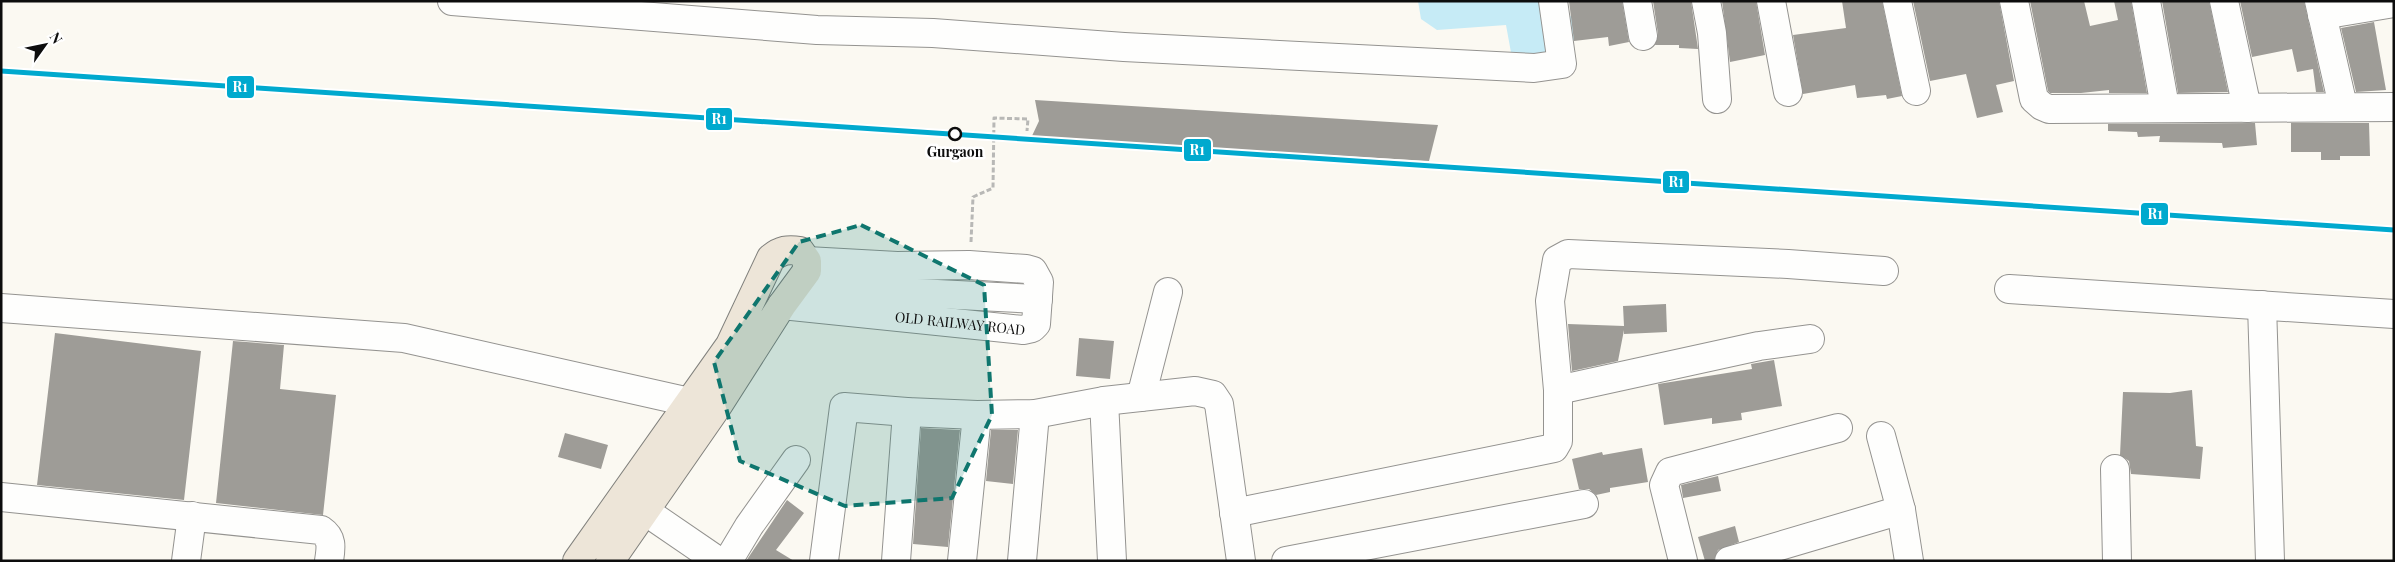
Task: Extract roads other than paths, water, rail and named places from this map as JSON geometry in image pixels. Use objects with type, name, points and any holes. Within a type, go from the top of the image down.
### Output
[{"type":"main road","name":"OLD RAILWAY ROAD","points":[[577,561],[730,345],[771,258],[779,252],[789,249],[800,252],[807,261]]},
{"type":"main road","points":[[610,561],[807,271],[807,261]]},
{"type":"street","points":[[452,1],[817,30],[933,33],[1124,47],[1534,68],[1562,64],[1553,1]]},
{"type":"street","points":[[1636,1],[1643,36]]},
{"type":"street","points":[[1706,1],[1712,32],[1717,99]]},
{"type":"street","points":[[1770,1],[1788,92]]},
{"type":"street","points":[[1897,1],[1916,92]]},
{"type":"street","points":[[2014,1],[2034,99],[2042,106],[2049,108],[2394,107]]},
{"type":"street","points":[[2146,1],[2165,107]]},
{"type":"street","points":[[2224,1],[2246,108]]},
{"type":"street","points":[[2342,106],[2321,8],[2394,3]]},
{"type":"street","points":[[1234,513],[1551,449],[1558,441],[1558,390],[1550,301],[1557,260],[1568,254],[1884,271]]},
{"type":"street","name":"OLD RAILWAY ROAD","points":[[789,296],[1023,330],[1032,328],[1036,324],[1039,282],[1033,271],[1026,269],[969,265],[898,266],[807,261]]},
{"type":"street","points":[[2009,289],[2394,314]]},
{"type":"street","points":[[1140,397],[1168,292]]},
{"type":"street","points":[[2262,305],[2270,561]]},
{"type":"street","points":[[1,308],[404,338],[689,402]]},
{"type":"street","points":[[1558,390],[1759,346],[1810,339]]},
{"type":"street","points":[[824,561],[844,406],[907,412],[977,415],[1035,414],[1104,401],[1195,391],[1213,395],[1219,404],[1241,561]]},
{"type":"street","points":[[1104,401],[1112,561]]},
{"type":"street","points":[[896,561],[907,412]]},
{"type":"street","points":[[1022,561],[1035,414]]},
{"type":"street","points":[[962,561],[977,415]]},
{"type":"street","points":[[1682,560],[1664,485],[1670,472],[1838,428]]},
{"type":"street","points":[[1881,436],[1887,451],[1901,510],[1909,561]]},
{"type":"street","points":[[728,561],[749,526],[796,460]]},
{"type":"street","points":[[2115,469],[2117,561]]},
{"type":"street","points":[[1,497],[321,530],[330,541],[329,561]]},
{"type":"street","points":[[1286,561],[1584,504]]},
{"type":"street","points":[[1729,561],[1763,556],[1901,510]]},
{"type":"street","points":[[645,511],[718,561]]},
{"type":"street","points":[[186,561],[192,516]]},
{"type":"water","points":[[1418,1],[1559,1],[1561,7],[1583,28],[1556,63],[1512,58],[1506,25],[1437,30],[1421,19]]},
{"type":"place","name":"Gurgaon","points":[[955,134]]}]
